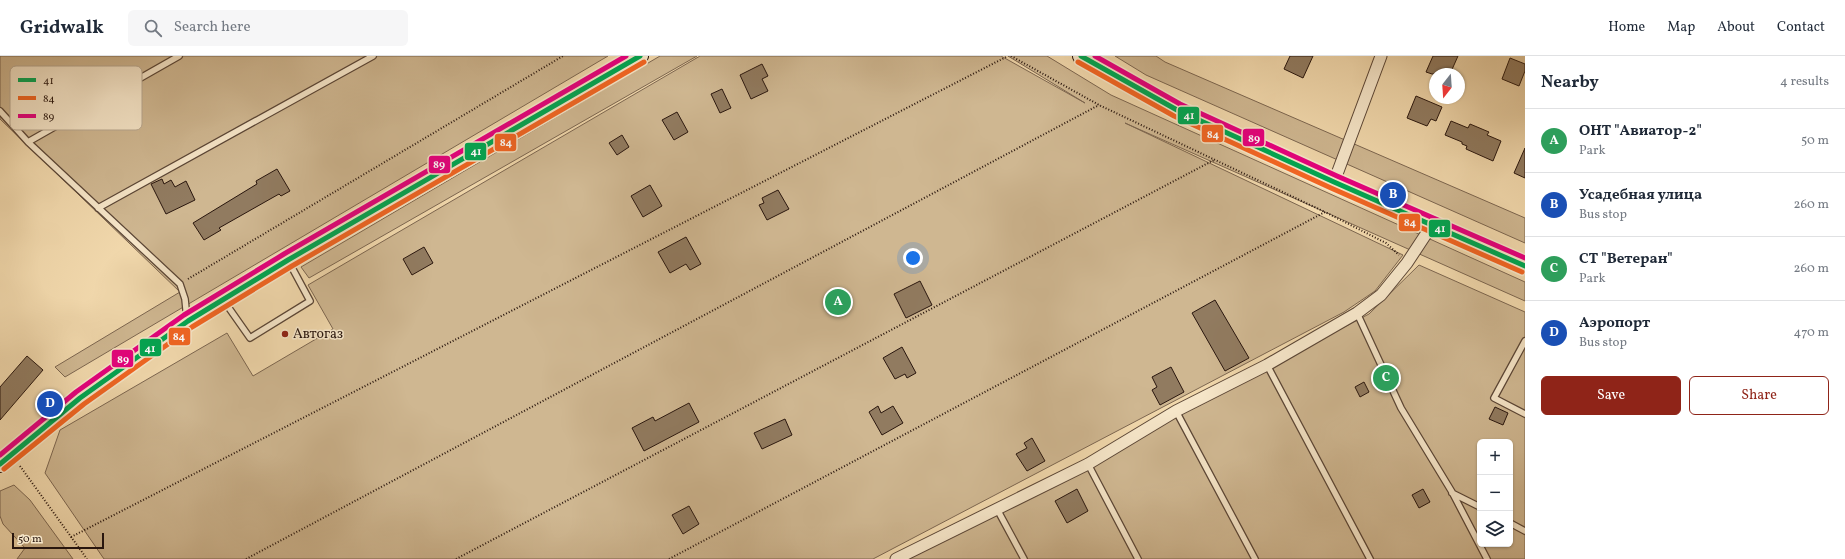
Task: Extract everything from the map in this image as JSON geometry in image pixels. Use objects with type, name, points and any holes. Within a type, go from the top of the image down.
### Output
[{"type":"street","points":[[5,460],[80,398],[188,321],[222,299],[640,56]]},
{"type":"street","points":[[1081,56],[1177,110],[1334,182],[1525,266]]},
{"type":"street","points":[[1334,182],[1381,56]]},
{"type":"street","points":[[896,559],[909,556],[997,509],[1088,464],[1176,411],[1267,365],[1357,313],[1381,295],[1407,263],[1432,225]]},
{"type":"lane","points":[[142,77],[179,56]]},
{"type":"lane","points":[[98,208],[373,56]]},
{"type":"lane","points":[[0,111],[10,122]]},
{"type":"lane","points":[[17,130],[28,142],[180,284],[185,299],[188,321]]},
{"type":"lane","points":[[28,142],[49,130]]},
{"type":"lane","points":[[222,299],[250,338],[310,301],[288,260]]},
{"type":"lane","points":[[1357,313],[1401,408],[1452,492],[1487,559]]},
{"type":"lane","points":[[1525,341],[1494,398],[1525,414]]},
{"type":"lane","points":[[1267,365],[1370,559]]},
{"type":"lane","points":[[1176,411],[1255,559]]},
{"type":"lane","points":[[1088,464],[1138,559]]},
{"type":"lane","points":[[1452,492],[1477,505]]},
{"type":"lane","points":[[997,509],[1024,559]]},
{"type":"lane","points":[[1513,525],[1525,531]]},
{"type":"path","points":[[180,284],[563,56]]},
{"type":"path","points":[[70,537],[1009,56],[1099,105],[1325,212],[1386,243],[1407,263]]},
{"type":"path","points":[[246,559],[1099,105]]},
{"type":"path","points":[[456,559],[1214,160]]},
{"type":"path","points":[[669,559],[1325,212]]},
{"type":"path","points":[[5,460],[42,495],[70,537],[87,559]]},
{"type":"shaded area","points":[[0,56],[608,56],[65,377],[55,367],[180,292],[11,130],[142,130],[142,66],[10,66],[10,129],[0,119]]},
{"type":"shaded area","points":[[660,56],[697,56],[309,278],[301,267]]},
{"type":"shaded area","points":[[700,56],[1001,56],[1085,103],[1008,56],[1047,56],[1111,95],[1525,282],[1525,301],[1125,123],[1403,255],[1375,291],[1344,312],[873,559],[104,559],[45,473],[60,430],[227,333],[253,376],[333,329],[308,285]]},
{"type":"shaded area","points":[[1115,56],[1156,56],[1165,62],[1525,218],[1525,243],[1146,75]]},
{"type":"shaded area","points":[[1419,265],[1525,312],[1525,559],[903,559],[1369,314]]},
{"type":"shaded area","points":[[14,485],[30,500],[73,559],[17,559],[25,548],[3,524],[0,516],[0,491]]},
{"type":"building","points":[[1290,56],[1313,56],[1303,78],[1284,69]]},
{"type":"building","points":[[1433,56],[1458,56],[1453,68],[1429,68],[1429,73],[1426,72]]},
{"type":"building","points":[[1510,58],[1525,64],[1525,71],[1519,86],[1502,79]]},
{"type":"building","points":[[762,64],[768,76],[762,79],[768,91],[751,99],[740,75]]},
{"type":"building","points":[[722,89],[731,108],[720,113],[711,94]]},
{"type":"building","points":[[1416,96],[1429,102],[1429,104],[1435,104],[1442,107],[1436,121],[1431,119],[1427,126],[1407,118]]},
{"type":"building","points":[[677,112],[688,132],[674,140],[662,120]]},
{"type":"building","points":[[1451,121],[1468,128],[1470,124],[1489,132],[1487,135],[1501,141],[1493,161],[1466,149],[1467,146],[1462,144],[1462,142],[1445,135]]},
{"type":"building","points":[[622,135],[629,147],[617,155],[609,143]]},
{"type":"building","points":[[1525,148],[1525,178],[1514,173]]},
{"type":"building","points":[[277,169],[290,191],[281,196],[279,194],[219,228],[221,230],[204,240],[193,223],[257,184],[256,181]]},
{"type":"building","points":[[162,179],[164,184],[171,180],[175,187],[186,181],[195,200],[166,214],[151,184]]},
{"type":"building","points":[[650,185],[662,206],[643,217],[631,196]]},
{"type":"building","points":[[778,190],[789,209],[767,220],[759,205],[764,203],[762,198]]},
{"type":"building","points":[[686,237],[701,264],[690,270],[686,264],[670,273],[658,252]]},
{"type":"building","points":[[424,247],[433,263],[412,275],[403,259]]},
{"type":"building","points":[[920,281],[932,305],[906,318],[894,294]]},
{"type":"building","points":[[1215,300],[1249,358],[1225,371],[1192,313]]},
{"type":"building","points":[[902,347],[916,373],[907,378],[905,374],[895,379],[883,358]]},
{"type":"building","points":[[27,356],[43,370],[0,420],[0,387]]},
{"type":"building","points":[[1171,367],[1184,392],[1160,405],[1152,390],[1157,387],[1152,377]]},
{"type":"building","points":[[1364,382],[1369,392],[1360,397],[1355,387]]},
{"type":"building","points":[[689,403],[699,422],[644,451],[632,428],[653,417],[655,421]]},
{"type":"building","points":[[878,406],[881,413],[893,406],[903,423],[882,435],[869,412]]},
{"type":"building","points":[[1495,407],[1508,413],[1503,425],[1489,419]]},
{"type":"building","points":[[785,419],[792,435],[762,449],[754,433]]},
{"type":"building","points":[[1032,438],[1045,461],[1027,471],[1016,454],[1027,448],[1024,443]]},
{"type":"building","points":[[1077,489],[1088,511],[1067,523],[1055,501]]},
{"type":"building","points":[[1423,489],[1430,502],[1419,508],[1412,495]]},
{"type":"building","points":[[689,506],[699,524],[683,534],[672,515]]},
{"type":"transit line","name":"89","points":[[0,455],[76,392],[184,315],[284,254],[626,56]]},
{"type":"transit line","name":"41","points":[[0,464],[80,398],[188,321],[288,260],[640,56]]},
{"type":"transit line","name":"41","points":[[1081,56],[1177,110],[1334,182],[1525,266]]},
{"type":"transit line","name":"89","points":[[1095,56],[1180,104],[1337,176],[1525,258]]},
{"type":"transit line","name":"84","points":[[4,469],[84,404],[192,327],[292,266],[644,62]]},
{"type":"transit line","name":"84","points":[[1078,62],[1174,116],[1331,188],[1522,272]]},
{"type":"place","name":"Усадебная улица","points":[[1393,195]]},
{"type":"place","name":"ОНТ \"Авиатор-2\"","points":[[838,302]]},
{"type":"place","name":"Автогаз","points":[[285,334]]},
{"type":"place","name":"СТ \"Ветеран\"","points":[[1386,378]]},
{"type":"place","name":"Аэропорт","points":[[50,404]]}]
